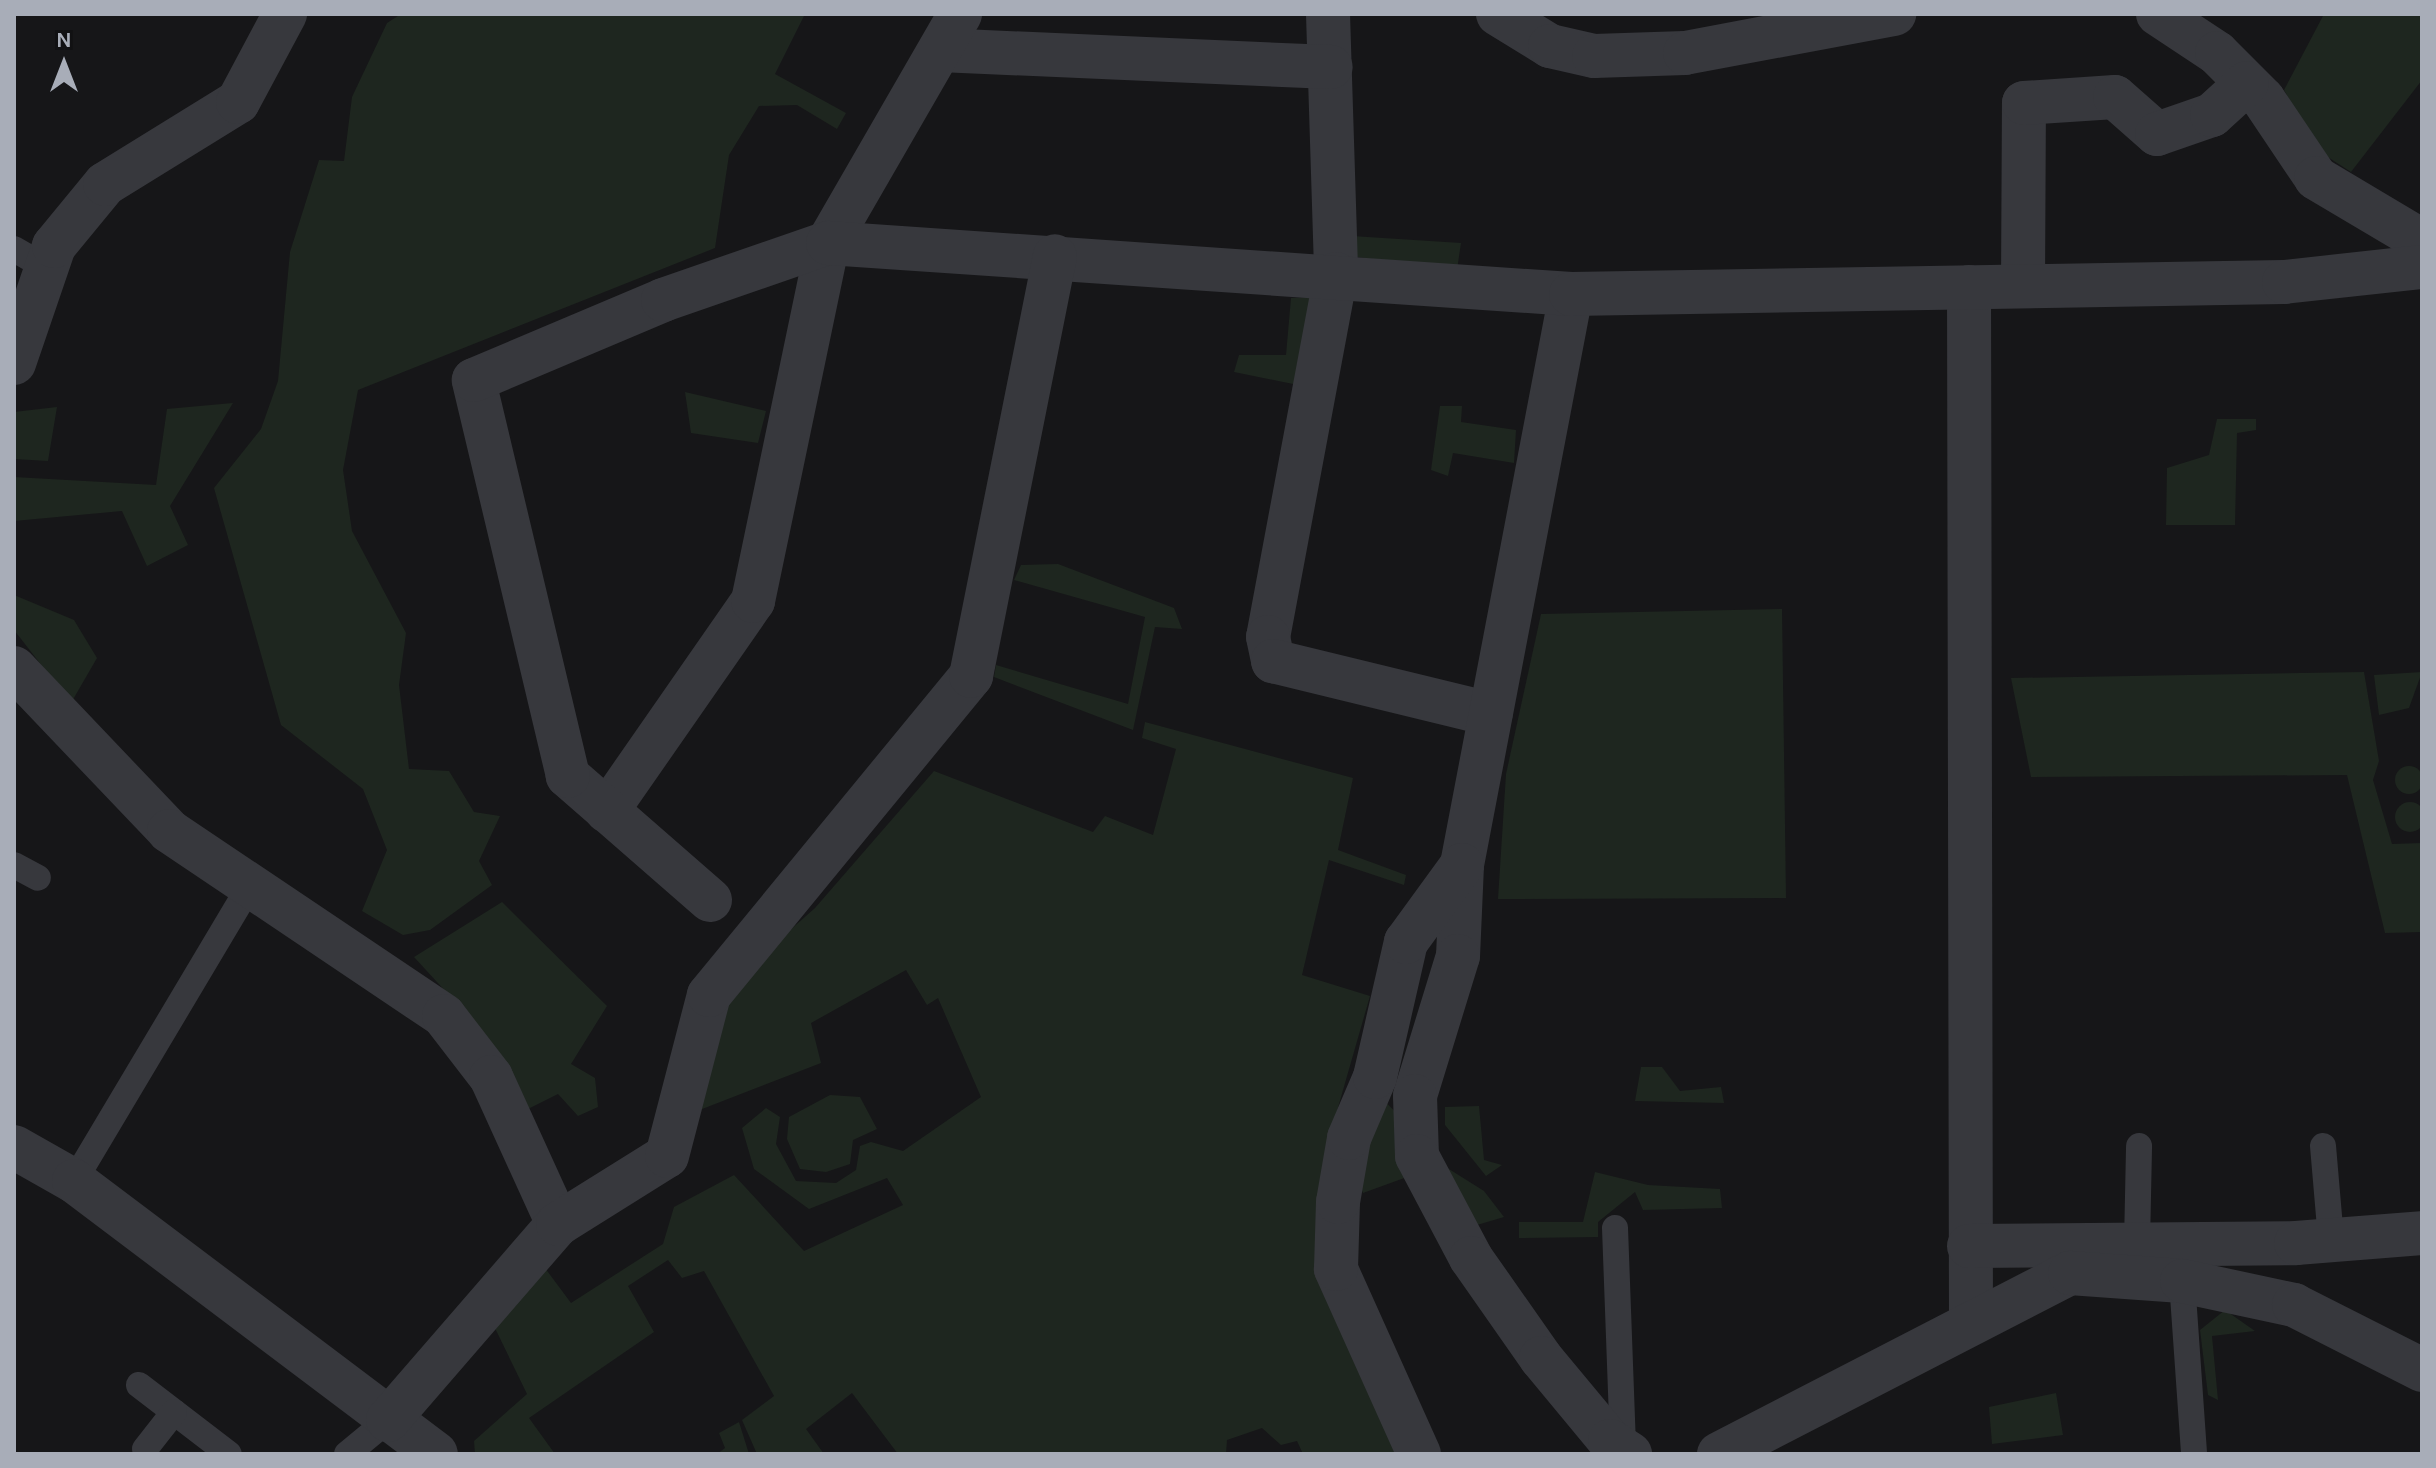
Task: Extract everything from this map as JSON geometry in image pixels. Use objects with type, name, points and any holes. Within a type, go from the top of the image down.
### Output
[{"type":"street","points":[[14,363],[30,258],[54,246],[105,184],[238,102],[285,14]]},
{"type":"street","points":[[1328,14],[1336,274],[1268,637],[1273,661],[1491,714]]},
{"type":"street","points":[[1498,14],[1550,46],[1594,56],[1685,53],[1894,14]]},
{"type":"street","points":[[2164,15],[2247,83],[2316,178],[2422,241]]},
{"type":"street","points":[[607,811],[753,601],[828,243],[950,32],[1331,67]]},
{"type":"street","points":[[2023,286],[2024,103],[2115,97],[2157,134],[2212,115],[2247,83]]},
{"type":"street","points":[[710,900],[568,776],[474,380],[663,300],[828,243],[1336,274],[1571,294],[2284,282],[2422,267]]},
{"type":"street","points":[[388,1420],[558,1224],[667,1156],[709,995],[971,676],[1055,256]]},
{"type":"street","points":[[1969,287],[1971,1320]]},
{"type":"street","points":[[1571,294],[1462,865],[1458,956],[1415,1096],[1417,1156],[1471,1258],[1541,1358],[1626,1452]]},
{"type":"street","points":[[14,668],[169,831],[444,1016],[491,1077],[558,1224]]},
{"type":"street","points":[[1419,1454],[1336,1269],[1338,1202],[1349,1138],[1375,1077],[1406,942],[1462,865]]},
{"type":"street","points":[[14,1147],[74,1181],[436,1454]]},
{"type":"street","points":[[1969,1246],[2331,1240],[2422,1233]]},
{"type":"street","points":[[1719,1454],[1750,1444],[1971,1320],[2070,1273],[2182,1281],[2294,1305],[2422,1370]]},
{"type":"lane","points":[[14,865],[38,878]]},
{"type":"lane","points":[[74,1181],[250,886]]},
{"type":"lane","points":[[2137,1244],[2139,1146]]},
{"type":"lane","points":[[2323,1146],[2331,1240]]},
{"type":"lane","points":[[1615,1228],[1626,1452]]},
{"type":"lane","points":[[2182,1281],[2194,1454]]},
{"type":"lane","points":[[139,1385],[229,1454]]},
{"type":"lane","points":[[145,1449],[174,1412]]},
{"type":"lane","points":[[347,1454],[388,1420]]},
{"type":"shaded area","points":[[401,14],[805,14],[775,74],[846,113],[837,129],[797,105],[759,106],[729,155],[715,248],[358,390],[343,470],[352,531],[406,633],[399,685],[409,769],[449,771],[474,812],[500,816],[479,861],[492,885],[430,930],[403,935],[362,911],[387,850],[363,789],[281,725],[214,488],[261,429],[278,381],[290,252],[319,160],[344,161],[352,97],[387,23]]},
{"type":"shaded area","points":[[2324,14],[2422,14],[2422,80],[2351,172],[2317,150],[2284,90]]},
{"type":"shaded area","points":[[1352,236],[1461,243],[1457,270],[1350,256]]},
{"type":"shaded area","points":[[1314,297],[1298,385],[1234,372],[1239,355],[1286,355],[1291,298]]},
{"type":"shaded area","points":[[685,392],[766,411],[758,443],[691,433]]},
{"type":"shaded area","points":[[233,403],[170,506],[188,545],[147,566],[122,511],[14,521],[14,477],[156,485],[167,409]]},
{"type":"shaded area","points":[[1440,406],[1462,406],[1461,422],[1516,430],[1514,463],[1453,453],[1448,476],[1431,470]]},
{"type":"shaded area","points":[[57,407],[48,461],[14,459],[14,412]]},
{"type":"shaded area","points":[[2217,419],[2256,419],[2256,430],[2237,433],[2235,525],[2166,525],[2167,468],[2209,455]]},
{"type":"shaded area","points":[[1058,564],[1174,608],[1182,629],[1155,627],[1133,730],[994,677],[996,665],[1128,704],[1145,617],[1014,580],[1021,565]]},
{"type":"shaded area","points":[[14,595],[74,620],[97,658],[71,703],[14,630]]},
{"type":"shaded area","points":[[1782,609],[1786,898],[1498,899],[1506,774],[1541,614]]},
{"type":"shaded area","points":[[2364,672],[2379,761],[2373,780],[2392,844],[2422,843],[2422,932],[2385,933],[2347,775],[2031,777],[2011,678]]},
{"type":"shaded area","points":[[2422,672],[2409,708],[2379,715],[2374,675]]},
{"type":"shaded area","points":[[1145,722],[1353,778],[1338,850],[1406,875],[1404,885],[1329,860],[1302,975],[1370,996],[1335,1118],[1328,1181],[1400,1454],[1303,1454],[1297,1441],[1281,1445],[1262,1428],[1227,1440],[1226,1454],[898,1454],[852,1393],[806,1429],[824,1454],[757,1454],[742,1420],[774,1396],[704,1271],[682,1278],[668,1260],[628,1286],[654,1332],[529,1418],[555,1454],[475,1454],[474,1441],[527,1394],[493,1324],[545,1268],[571,1303],[663,1244],[674,1207],[734,1175],[804,1251],[903,1205],[887,1178],[809,1209],[754,1169],[742,1128],[766,1108],[780,1117],[776,1144],[796,1181],[836,1183],[856,1170],[860,1146],[871,1142],[903,1151],[981,1097],[938,998],[927,1005],[906,970],[811,1023],[821,1063],[697,1111],[725,988],[815,908],[934,771],[1093,832],[1105,816],[1153,835],[1176,749],[1142,738]]},
{"type":"shaded area","points":[[2409,766],[2419,770],[2423,780],[2419,790],[2409,794],[2399,790],[2395,780],[2399,770]]},
{"type":"shaded area","points":[[2410,802],[2420,807],[2425,817],[2420,827],[2410,832],[2400,827],[2395,817],[2400,807]]},
{"type":"shaded area","points":[[502,902],[607,1006],[571,1064],[595,1078],[598,1107],[578,1116],[558,1094],[522,1112],[459,1006],[414,957]]},
{"type":"shaded area","points":[[1641,1067],[1662,1067],[1680,1091],[1721,1087],[1724,1103],[1635,1101]]},
{"type":"shaded area","points":[[830,1095],[860,1097],[877,1129],[853,1140],[850,1164],[826,1172],[800,1169],[787,1139],[789,1117]]},
{"type":"shaded area","points":[[1378,1095],[1402,1118],[1407,1177],[1363,1193],[1356,1175]]},
{"type":"shaded area","points":[[1479,1106],[1484,1160],[1502,1165],[1486,1176],[1445,1125],[1445,1107]]},
{"type":"shaded area","points":[[1441,1164],[1484,1191],[1504,1217],[1477,1225]]},
{"type":"shaded area","points":[[1595,1172],[1648,1185],[1720,1189],[1722,1208],[1643,1210],[1635,1192],[1598,1222],[1598,1237],[1519,1238],[1519,1222],[1583,1222]]},
{"type":"shaded area","points":[[2225,1310],[2255,1331],[2212,1336],[2218,1400],[2208,1395],[2200,1330]]},
{"type":"shaded area","points":[[2056,1393],[2063,1435],[1992,1444],[1989,1407]]},
{"type":"shaded area","points":[[739,1422],[749,1454],[717,1454],[725,1448],[719,1433]]}]
